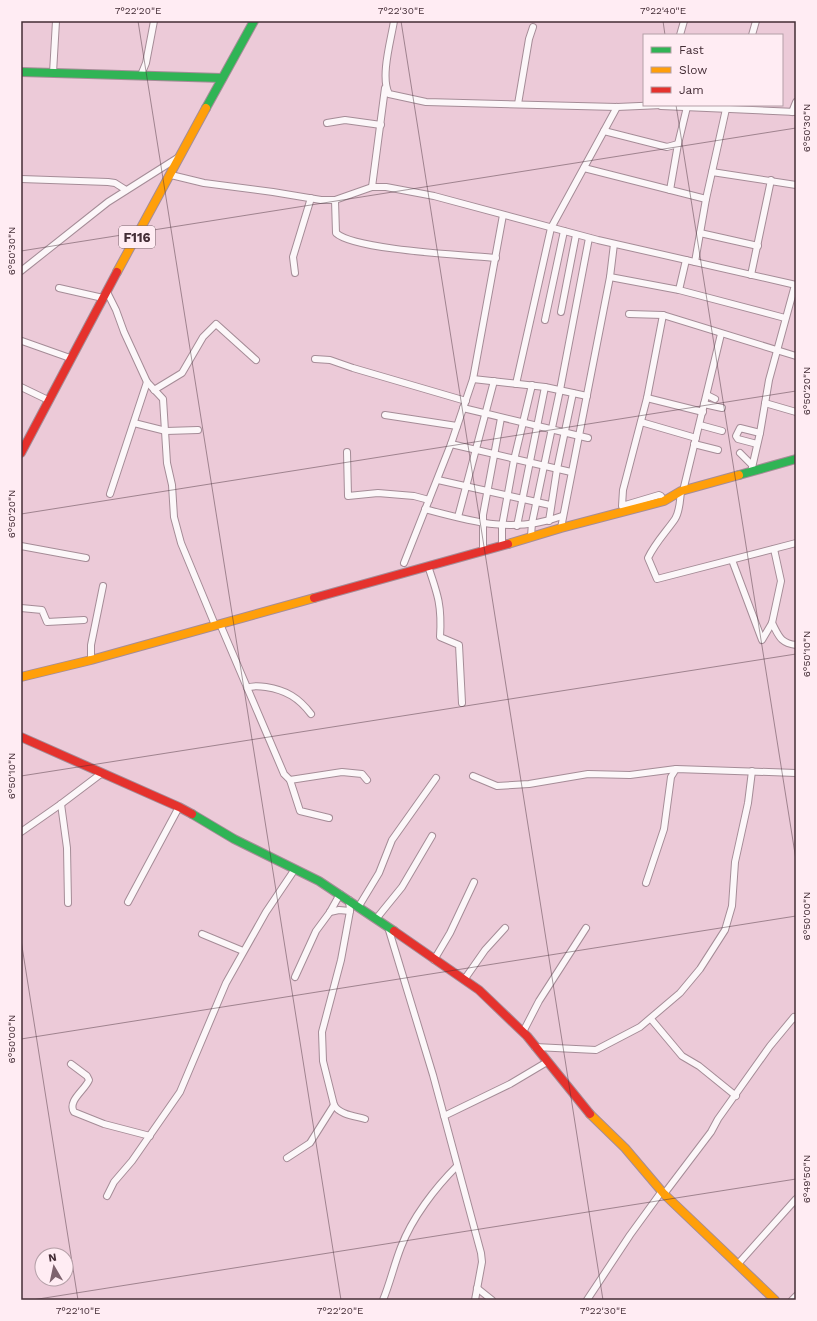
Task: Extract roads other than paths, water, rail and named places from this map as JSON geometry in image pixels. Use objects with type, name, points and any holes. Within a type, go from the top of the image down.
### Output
[{"type":"street","points":[[53,73],[56,21]]},
{"type":"street","points":[[141,75],[146,63],[154,21]]},
{"type":"street","name":"F116","points":[[21,453],[24,440],[48,400],[254,21]]},
{"type":"street","points":[[372,187],[381,125],[387,64],[394,21]]},
{"type":"street","points":[[680,34],[684,21]]},
{"type":"street","points":[[752,34],[756,21]]},
{"type":"street","points":[[518,104],[529,39],[533,26]]},
{"type":"street","points":[[21,72],[222,78]]},
{"type":"street","points":[[385,87],[389,94],[426,102],[617,107],[643,106]]},
{"type":"street","points":[[674,106],[794,112],[796,102]]},
{"type":"street","points":[[516,384],[551,228],[617,107]]},
{"type":"street","points":[[670,190],[678,144],[687,107]]},
{"type":"street","points":[[695,262],[712,172],[730,108]]},
{"type":"street","points":[[327,123],[345,120],[381,125]]},
{"type":"street","points":[[604,132],[667,147],[678,144]]},
{"type":"street","points":[[21,271],[108,202],[179,157]]},
{"type":"street","points":[[584,168],[706,199]]},
{"type":"street","points":[[712,172],[796,185]]},
{"type":"street","points":[[171,175],[204,183],[335,200],[372,187],[386,187],[434,196],[576,235],[795,285],[776,348],[760,433],[751,468]]},
{"type":"street","points":[[21,179],[108,182],[115,183],[126,190]]},
{"type":"street","points":[[751,274],[771,180]]},
{"type":"street","points":[[295,274],[293,257],[311,198]]},
{"type":"street","points":[[335,200],[336,233],[340,238],[366,246],[496,258]]},
{"type":"street","points":[[404,563],[438,480],[473,379],[503,215]]},
{"type":"street","points":[[545,320],[564,231]]},
{"type":"street","points":[[700,233],[758,246]]},
{"type":"street","points":[[561,312],[576,235]]},
{"type":"street","points":[[531,536],[536,502],[560,390],[589,238]]},
{"type":"street","points":[[561,528],[562,516],[610,277],[614,244]]},
{"type":"street","points":[[679,290],[686,260]]},
{"type":"street","points":[[610,277],[679,290],[785,318]]},
{"type":"street","points":[[59,288],[105,295],[116,310],[124,332],[147,382],[163,399],[174,517],[181,543],[247,688],[284,774],[290,780],[300,811],[302,814],[329,818]]},
{"type":"street","points":[[629,314],[663,315],[721,334],[776,348],[796,356]]},
{"type":"street","points":[[663,315],[647,398],[622,490],[622,506],[659,495],[664,501]]},
{"type":"street","points":[[154,390],[182,374],[203,337],[216,324],[256,360]]},
{"type":"street","points":[[721,334],[700,425],[682,491],[680,506],[676,518],[656,543],[648,558],[657,579],[796,543]]},
{"type":"street","points":[[22,341],[70,358]]},
{"type":"street","points":[[315,359],[330,360],[466,401]]},
{"type":"street","points":[[473,379],[546,387],[587,396]]},
{"type":"street","points":[[458,517],[484,414],[494,381]]},
{"type":"street","points":[[110,494],[147,382]]},
{"type":"street","points":[[502,546],[502,526],[509,495],[514,460],[532,385]]},
{"type":"street","points":[[21,387],[48,400]]},
{"type":"street","points":[[517,526],[546,387]]},
{"type":"street","points":[[549,521],[550,505],[573,393]]},
{"type":"street","points":[[707,395],[715,399]]},
{"type":"street","points":[[647,398],[703,412]]},
{"type":"street","points":[[765,403],[796,412]]},
{"type":"street","points":[[704,404],[722,408]]},
{"type":"street","points":[[463,408],[588,438]]},
{"type":"street","points":[[384,414],[457,426]]},
{"type":"street","points":[[483,550],[482,522],[501,418]]},
{"type":"street","points":[[641,422],[718,450]]},
{"type":"street","points":[[134,423],[166,431],[198,430]]},
{"type":"street","points":[[700,425],[722,431]]},
{"type":"street","points":[[757,444],[738,439],[736,436],[740,428],[760,433]]},
{"type":"street","points":[[451,444],[475,451],[571,472]]},
{"type":"street","points":[[347,452],[348,496],[353,497],[378,493],[396,494],[429,500]]},
{"type":"street","points":[[740,453],[751,468]]},
{"type":"street","points":[[21,677],[91,660],[483,550],[502,546],[531,536],[664,501],[682,491],[751,468],[796,459]]},
{"type":"street","points":[[438,480],[550,505]]},
{"type":"street","points":[[425,509],[502,526],[517,526],[549,521],[562,516]]},
{"type":"street","points":[[21,546],[86,558]]},
{"type":"street","points":[[732,560],[762,640],[772,623],[781,581],[774,549]]},
{"type":"street","points":[[428,566],[442,613],[440,637],[459,644],[462,703]]},
{"type":"street","points":[[91,660],[91,645],[103,586]]},
{"type":"street","points":[[21,608],[42,610],[47,622],[84,620]]},
{"type":"street","points":[[772,623],[786,644],[796,645]]},
{"type":"street","points":[[247,688],[258,686],[282,690],[302,702],[310,714]]},
{"type":"street","points":[[21,737],[179,807],[234,839],[296,869],[359,906],[434,960],[479,990],[523,1032],[590,1115],[625,1148],[663,1193],[775,1300]]},
{"type":"street","points":[[646,883],[664,829],[671,777],[676,769]]},
{"type":"street","points":[[473,776],[497,786],[529,784],[588,774],[630,775],[676,769],[796,773]]},
{"type":"street","points":[[535,1047],[596,1050],[640,1028],[680,993],[700,969],[725,930],[732,906],[735,862],[748,803],[752,771]]},
{"type":"street","points":[[290,780],[342,772],[362,774],[367,780]]},
{"type":"street","points":[[21,832],[102,773]]},
{"type":"street","points":[[359,906],[379,873],[392,840],[428,787],[436,778]]},
{"type":"street","points":[[61,804],[67,848],[68,903]]},
{"type":"street","points":[[128,902],[179,807]]},
{"type":"street","points":[[376,919],[402,887],[432,836]]},
{"type":"street","points":[[108,1196],[114,1182],[150,1136],[180,1092],[220,996],[243,951],[296,869]]},
{"type":"street","points":[[434,960],[450,933],[474,882]]},
{"type":"street","points":[[295,977],[316,931],[330,912],[340,894]]},
{"type":"street","points":[[349,900],[350,911],[341,960],[322,1032],[323,1061],[334,1105],[337,1110],[365,1119]]},
{"type":"street","points":[[330,912],[339,910],[350,911]]},
{"type":"street","points":[[388,927],[429,1060],[482,1258],[475,1300]]},
{"type":"street","points":[[464,980],[485,950],[505,928]]},
{"type":"street","points":[[523,1032],[539,1001],[586,928]]},
{"type":"street","points":[[202,934],[243,951]]},
{"type":"street","points":[[588,1300],[630,1235],[711,1132],[770,1046],[794,1017],[796,1019]]},
{"type":"street","points":[[651,1019],[682,1056],[698,1066],[736,1096]]},
{"type":"street","points":[[444,1116],[510,1084],[546,1062]]},
{"type":"street","points":[[71,1064],[87,1076],[89,1080],[73,1102],[72,1108],[74,1112],[104,1124],[150,1136]]},
{"type":"street","points":[[286,1158],[310,1143],[334,1105]]},
{"type":"street","points":[[382,1300],[391,1281],[401,1247],[414,1222],[438,1184],[457,1166]]},
{"type":"street","points":[[738,1264],[796,1199]]},
{"type":"street","points":[[477,1288],[492,1300]]},
{"type":"street","points":[[792,1300],[796,1296]]}]
